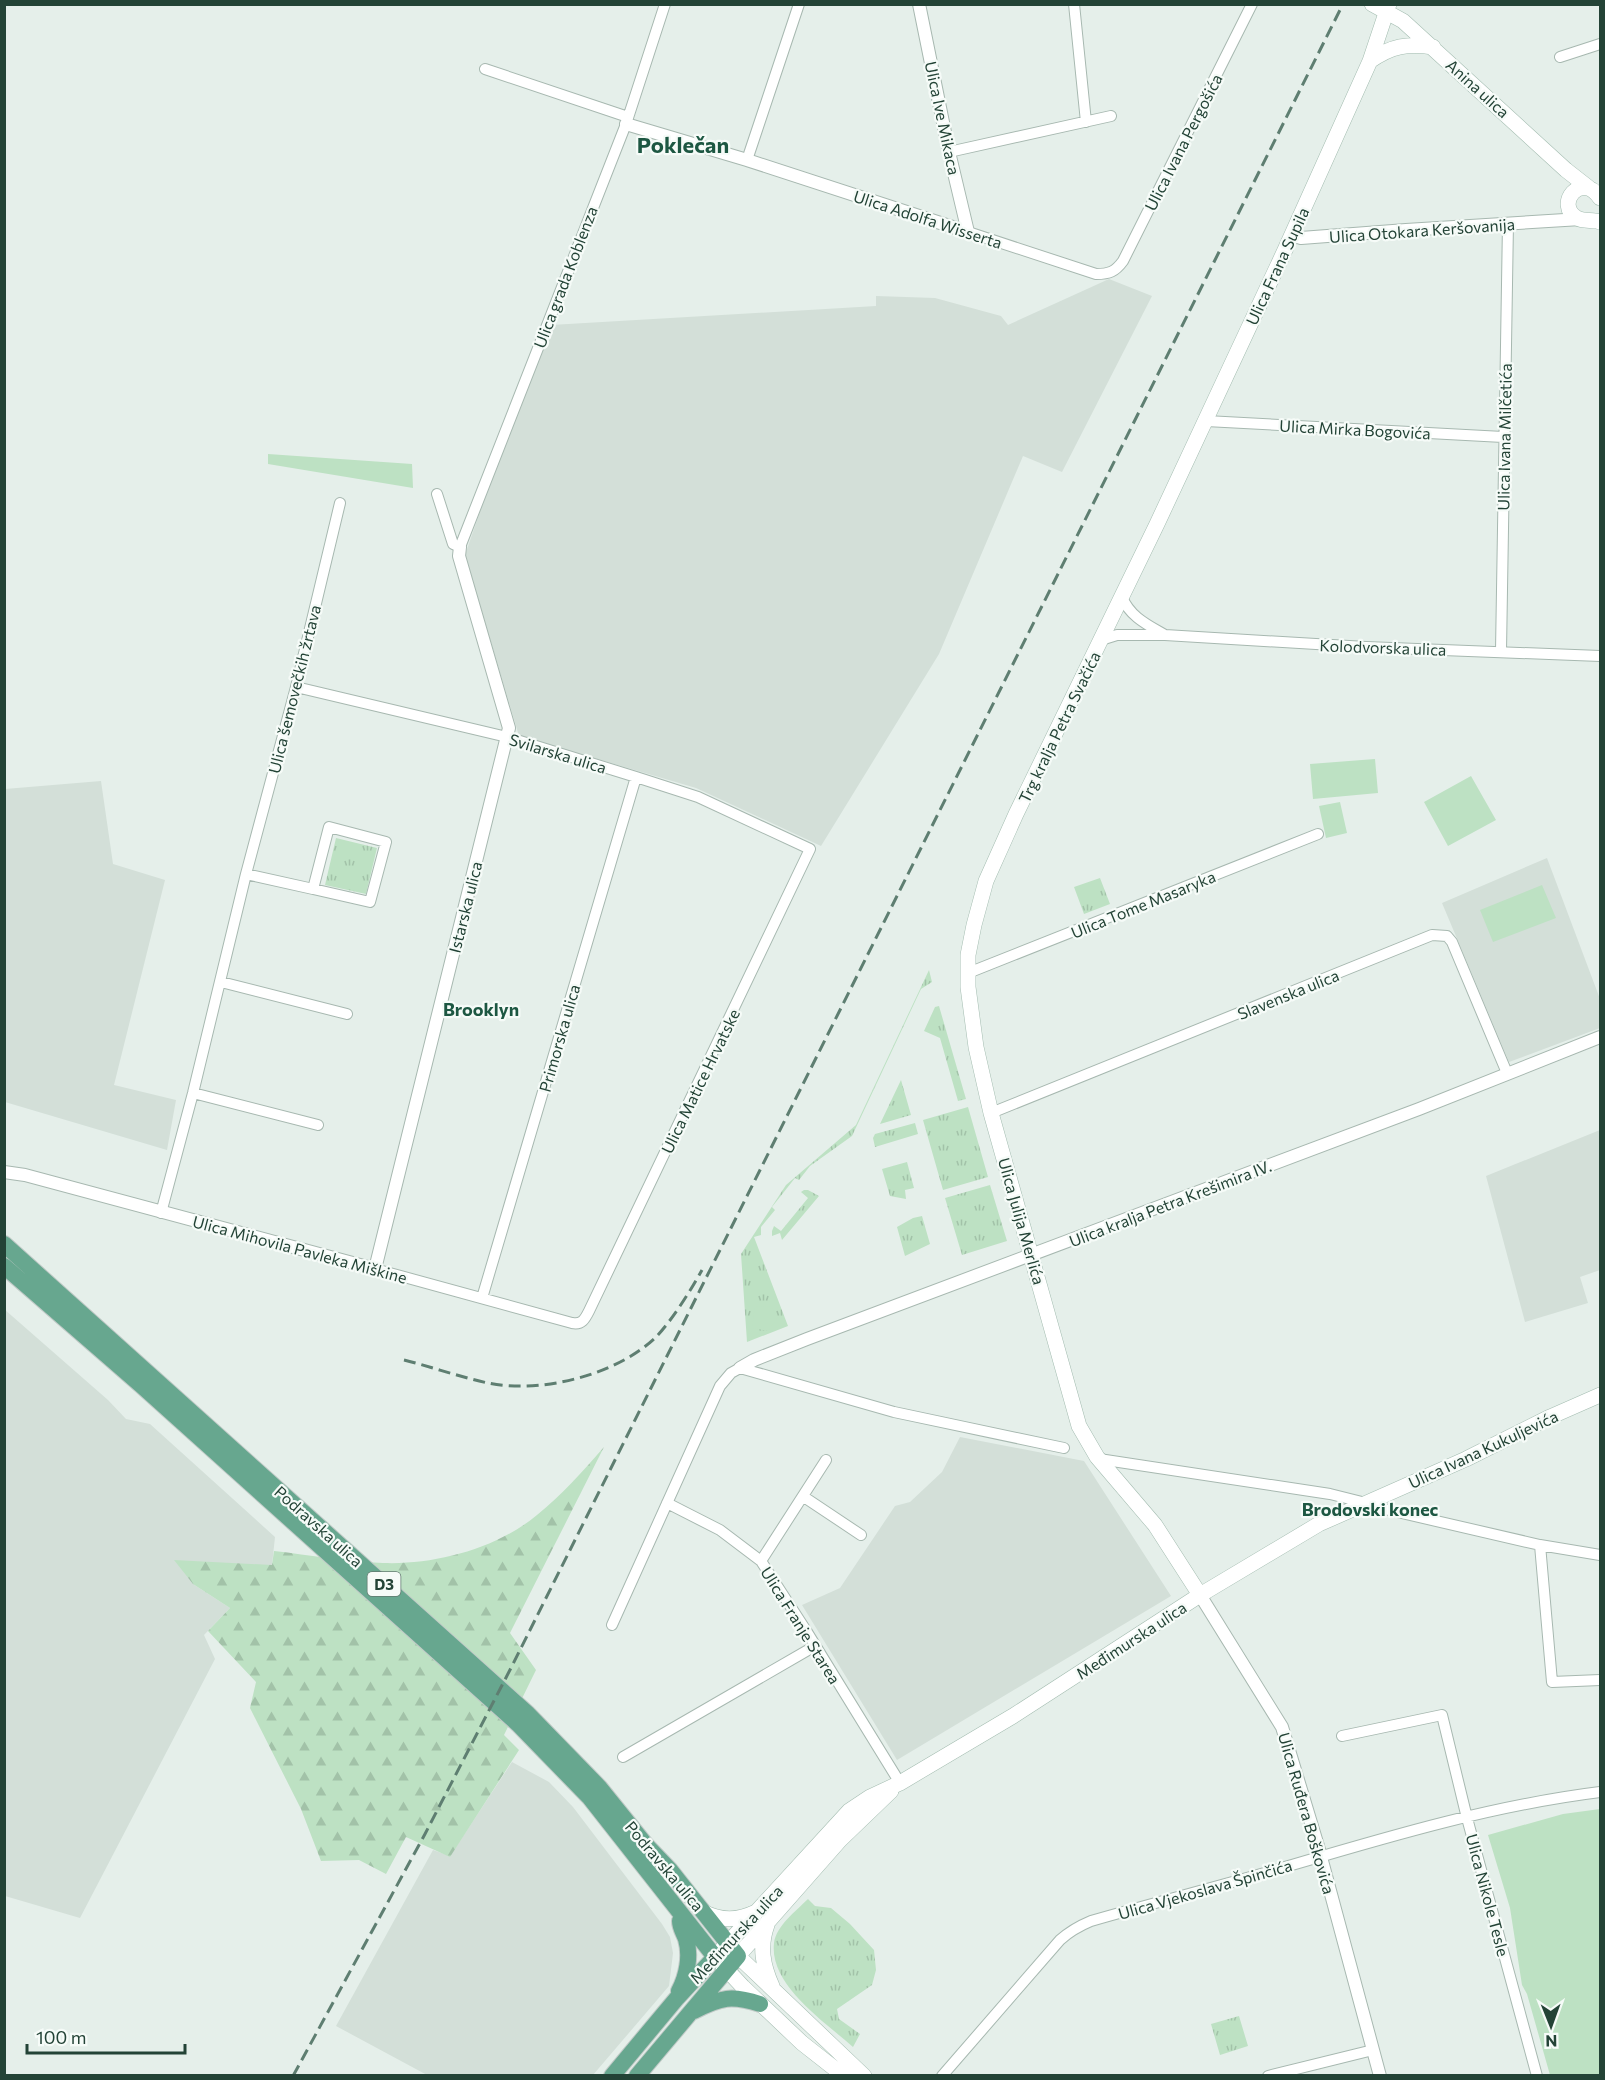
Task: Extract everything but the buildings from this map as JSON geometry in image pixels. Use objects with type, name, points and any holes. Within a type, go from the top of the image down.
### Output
[{"type":"main road","name":"Anina ulica","points":[[1372,4],[1388,8],[1566,170],[1595,193]]},
{"type":"main road","name":"Ulica Frana Supila","points":[[1157,524],[1370,62],[1388,8]]},
{"type":"main road","points":[[1370,62],[1389,49],[1398,46],[1433,47]]},
{"type":"main road","points":[[1566,170],[1572,214],[1581,219],[1600,222]]},
{"type":"main road","points":[[1570,199],[1579,188],[1595,193]]},
{"type":"main road","name":"Trg kralja Petra Svačića","points":[[1016,814],[1157,524]]},
{"type":"main road","name":"Ulica Julija Merlića","points":[[1016,814],[981,895],[971,939],[968,973],[973,1031],[991,1113],[1079,1426],[1099,1459],[1155,1525],[1200,1595]]},
{"type":"main road","name":"Podravska ulica","points":[[4,1244],[528,1714],[599,1787],[645,1844],[670,1870],[733,1950]]},
{"type":"main road","name":"Podravska ulica","points":[[4,1266],[151,1394],[518,1724],[590,1798],[714,1958],[802,2043],[844,2076]]},
{"type":"main road","name":"Ulica Ivana Kukuljevića","points":[[1366,1503],[1466,1459],[1600,1395]]},
{"type":"main road","name":"Međimurska ulica","points":[[637,2076],[726,1970],[733,1950],[764,1916],[844,1816],[870,1797],[900,1783],[1013,1716],[1200,1595],[1319,1524],[1366,1503]]},
{"type":"main road","points":[[703,1911],[729,1920],[747,1916],[764,1916],[762,1936],[764,1967],[774,1991]]},
{"type":"main road","name":"D3","points":[[676,1998],[684,1981],[688,1956],[679,1913]]},
{"type":"main road","points":[[733,1950],[864,2076]]},
{"type":"main road","name":"Međimurska ulica","points":[[612,2076],[676,1998],[714,1958],[733,1950]]},
{"type":"main road","points":[[688,2014],[714,2001],[726,1998],[737,1997],[760,2004]]},
{"type":"street","name":"Ulica grada Koblenza","points":[[459,547],[627,121],[664,4]]},
{"type":"street","points":[[747,160],[799,4]]},
{"type":"street","name":"Ulica Ive Mikaca","points":[[919,4],[949,152],[969,232]]},
{"type":"street","points":[[1074,4],[1086,122]]},
{"type":"street","name":"Ulica Ivana Pergošića","points":[[1108,274],[1117,270],[1123,261],[1252,4]]},
{"type":"street","points":[[1560,57],[1600,44]]},
{"type":"street","name":"Ulica Adolfa Wisserta","points":[[485,69],[627,121],[1096,274],[1108,274]]},
{"type":"street","points":[[949,152],[1112,116]]},
{"type":"street","points":[[1553,221],[1562,214],[1570,199]]},
{"type":"street","name":"Ulica Otokara Keršovanija","points":[[1292,235],[1301,238],[1581,219]]},
{"type":"street","name":"Ulica Ivana Milčetića","points":[[1501,651],[1508,223]]},
{"type":"street","name":"Ulica Mirka Bogovića","points":[[1206,421],[1503,437]]},
{"type":"street","points":[[438,494],[453,544],[459,547]]},
{"type":"street","name":"Ulica šemovečkih žrtava","points":[[161,1213],[194,1093],[246,874],[296,687],[340,503]]},
{"type":"street","name":"Istarska ulica","points":[[375,1269],[509,728],[459,556],[459,547]]},
{"type":"street","points":[[1122,597],[1138,619],[1165,635]]},
{"type":"street","name":"Trg kralja Petra Svačića","points":[[1101,640],[1117,635],[1165,635]]},
{"type":"street","name":"Kolodvorska ulica","points":[[1165,635],[1366,647],[1600,656]]},
{"type":"street","name":"Svilarska ulica","points":[[296,687],[507,737],[636,777],[698,797],[810,849]]},
{"type":"street","name":"Primorska ulica","points":[[482,1298],[636,777]]},
{"type":"street","points":[[246,874],[370,902],[386,842],[329,827],[313,889]]},
{"type":"street","name":"Ulica Tome Masaryka","points":[[968,973],[1318,834]]},
{"type":"street","name":"Ulica Matice Hrvatske","points":[[590,1311],[810,849]]},
{"type":"street","name":"Slavenska ulica","points":[[991,1113],[1439,934],[1448,936],[1452,942],[1508,1073]]},
{"type":"street","points":[[221,982],[347,1014]]},
{"type":"street","name":"Ulica kralja Petra Krešimira IV.","points":[[740,1368],[775,1352],[1419,1109],[1600,1037]]},
{"type":"street","points":[[194,1093],[318,1125]]},
{"type":"street","name":"Ulica Mihovila Pavleka Miškine","points":[[4,1172],[36,1178],[578,1324],[590,1311]]},
{"type":"street","points":[[612,1625],[720,1386],[731,1373],[740,1368],[894,1412],[1064,1448]]},
{"type":"street","points":[[1099,1459],[1330,1494],[1390,1511],[1540,1545],[1600,1555]]},
{"type":"street","points":[[761,1562],[826,1460]]},
{"type":"street","points":[[804,1497],[861,1535]]},
{"type":"street","name":"Ulica Franje Starea","points":[[667,1503],[720,1530],[761,1562],[900,1783]]},
{"type":"street","points":[[1540,1545],[1552,1682],[1600,1680]]},
{"type":"street","name":"Ulica Ruđera Boškovića","points":[[1200,1595],[1282,1727],[1321,1856],[1380,2076]]},
{"type":"street","points":[[623,1757],[815,1646]]},
{"type":"street","name":"Ulica Nikole Tesle","points":[[1342,1736],[1442,1715],[1467,1818],[1537,2076]]},
{"type":"street","name":"Ulica Vjekoslava Špinčića","points":[[942,2076],[1071,1930],[1102,1918],[1321,1856],[1506,1808],[1600,1792]]},
{"type":"street","points":[[1272,2075],[1372,2050]]},
{"type":"shaded area","points":[[1109,279],[1152,296],[1062,472],[1023,456],[939,654],[821,846],[696,788],[519,736],[465,555],[491,480],[551,325],[876,306],[876,296],[935,298],[1001,316],[1008,325]]},
{"type":"shaded area","points":[[101,781],[113,864],[165,880],[114,1085],[176,1100],[167,1150],[5,1102],[5,789]]},
{"type":"shaded area","points":[[1547,858],[1600,999],[1600,1028],[1509,1062],[1442,903]]},
{"type":"shaded area","points":[[1600,1130],[1600,1270],[1580,1277],[1588,1303],[1525,1322],[1486,1176]]},
{"type":"shaded area","points":[[4,1309],[108,1400],[126,1419],[150,1424],[275,1537],[272,1565],[193,1584],[230,1608],[204,1635],[215,1659],[80,1918],[5,1896]]},
{"type":"shaded area","points":[[960,1437],[1084,1461],[1171,1596],[897,1760],[802,1605],[840,1588],[895,1506],[910,1502],[942,1472]]},
{"type":"shaded area","points":[[512,1762],[549,1782],[573,1807],[662,1924],[670,1937],[673,1953],[669,1986],[593,2075],[427,2075],[336,2026],[433,1850],[450,1856]]},
{"type":"green space","points":[[268,454],[412,464],[413,488],[268,464]]},
{"type":"green space","points":[[1375,759],[1378,793],[1313,799],[1310,764]]},
{"type":"green space","points":[[1471,776],[1496,820],[1448,846],[1424,802]]},
{"type":"green space","points":[[1340,802],[1347,833],[1326,838],[1319,806]]},
{"type":"green space","points":[[336,838],[377,848],[366,894],[325,885]]},
{"type":"green space","points":[[1100,878],[1110,904],[1084,914],[1074,887]]},
{"type":"green space","points":[[1542,885],[1556,918],[1493,942],[1480,910]]},
{"type":"green space","points":[[929,970],[932,982],[921,989],[852,1136],[810,1166],[799,1180],[795,1178],[772,1207],[775,1210],[761,1227],[761,1235],[754,1237],[788,1326],[747,1342],[741,1254],[786,1185],[856,1125]]},
{"type":"green space","points":[[939,1006],[966,1099],[958,1101],[940,1038],[924,1031],[935,1007]]},
{"type":"green space","points":[[901,1080],[911,1115],[880,1124]]},
{"type":"green space","points":[[968,1107],[988,1177],[943,1190],[923,1120]]},
{"type":"green space","points":[[915,1123],[918,1134],[875,1147],[873,1138],[875,1134]]},
{"type":"green space","points":[[907,1162],[914,1188],[905,1190],[906,1199],[890,1196],[882,1169]]},
{"type":"green space","points":[[990,1185],[1007,1241],[962,1255],[945,1198]]},
{"type":"green space","points":[[804,1190],[819,1196],[782,1240],[780,1233],[772,1236],[774,1226],[781,1231],[808,1198],[801,1192]]},
{"type":"green space","points":[[922,1216],[930,1244],[905,1256],[897,1227]]},
{"type":"green space","points":[[755,1306],[771,1307],[778,1317],[768,1331],[752,1328]]},
{"type":"green space","points":[[604,1447],[510,1633],[536,1670],[504,1735],[519,1750],[450,1857],[406,1837],[386,1874],[359,1860],[321,1861],[301,1809],[250,1708],[256,1682],[208,1631],[230,1608],[193,1584],[174,1560],[272,1565],[274,1551],[383,1563],[444,1558],[484,1546],[521,1527],[564,1491]]},
{"type":"green space","points":[[1600,1809],[1600,2075],[1550,2075],[1527,1994],[1522,1985],[1510,1908],[1488,1835],[1563,1814]]},
{"type":"green space","points":[[808,1899],[815,1906],[831,1908],[850,1924],[874,1950],[876,1970],[872,1985],[837,2009],[839,2019],[860,2034],[853,2047],[814,2014],[789,1988],[775,1959],[774,1943],[779,1930]]},
{"type":"green space","points":[[1239,2016],[1248,2046],[1220,2055],[1211,2024]]},
{"type":"railway","points":[[293,2076],[425,1834],[512,1666],[1343,4]]},
{"type":"railway","points":[[404,1360],[478,1381],[509,1386],[531,1386],[577,1378],[620,1362],[655,1338],[674,1315],[702,1270]]},
{"type":"district","name":"Poklečan","points":[[683,144]]},
{"type":"district","name":"Brooklyn","points":[[481,1009]]},
{"type":"district","name":"Brodovski konec","points":[[1370,1509]]}]
